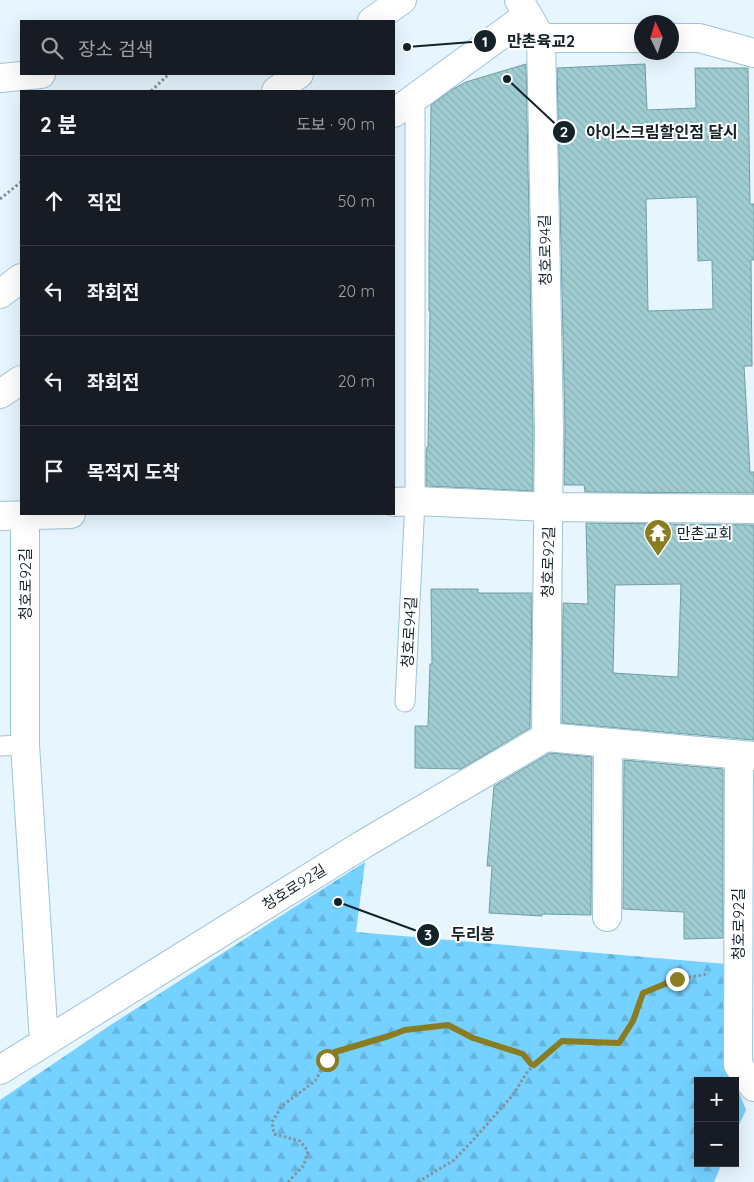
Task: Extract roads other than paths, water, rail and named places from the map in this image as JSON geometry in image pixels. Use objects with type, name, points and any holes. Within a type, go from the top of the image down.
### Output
[{"type":"street","points":[[373,20],[402,0]]},
{"type":"street","points":[[404,105],[529,18],[634,37]]},
{"type":"street","name":"청호로94길","points":[[529,18],[549,427],[548,507]]},
{"type":"street","points":[[679,38],[699,38],[754,53]]},
{"type":"street","points":[[0,78],[32,75]]},
{"type":"street","points":[[277,90],[298,75]]},
{"type":"street","points":[[0,294],[20,279]]},
{"type":"street","points":[[0,394],[20,381]]},
{"type":"street","points":[[405,502],[548,507],[754,509]]},
{"type":"street","name":"청호로92길","points":[[546,737],[548,507]]},
{"type":"street","points":[[13,516],[42,515]]},
{"type":"street","name":"청호로92길","points":[[13,516],[12,746],[44,1042]]},
{"type":"street","name":"청호로92길","points":[[0,1070],[362,845],[546,737],[747,755],[738,1065],[754,1087]]},
{"type":"street","points":[[607,917],[608,743]]},
{"type":"lane","name":"청호로94길","points":[[404,105],[405,702]]},
{"type":"place","name":"만촌육교2","points":[[407,47]]},
{"type":"place","name":"아이스크림할인점 달시","points":[[507,79]]},
{"type":"place","name":"만촌교회","points":[[658,557]]},
{"type":"place","name":"두리봉","points":[[338,902]]}]
